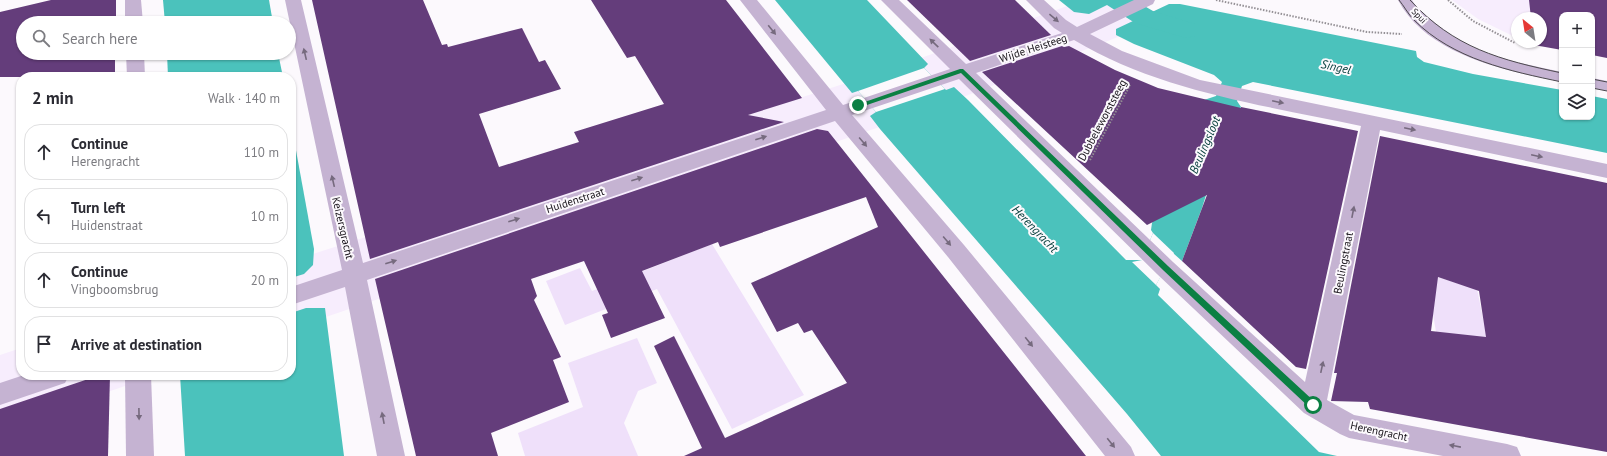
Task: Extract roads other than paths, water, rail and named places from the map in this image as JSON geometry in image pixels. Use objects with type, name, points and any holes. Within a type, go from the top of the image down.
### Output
[{"type":"street","points":[[133,0],[134,16]]},
{"type":"street","name":"Keizersgracht","points":[[293,0],[354,274],[391,456]]},
{"type":"street","points":[[748,0],[848,109],[956,252],[1121,456]]},
{"type":"street","name":"Herengracht","points":[[889,0],[1146,249],[1313,405],[1349,426],[1507,456]]},
{"type":"street","points":[[1034,0],[1060,24],[1075,34],[1116,55],[1181,80],[1239,94],[1607,171]]},
{"type":"street","name":"Wijde Heisteeg","points":[[962,71],[1075,34],[1147,0]]},
{"type":"street","points":[[135,60],[136,72]]},
{"type":"street","name":"Huidenstraat","points":[[296,294],[962,71]]},
{"type":"street","name":"Beulingstraat","points":[[1313,405],[1372,121]]},
{"type":"street","points":[[0,394],[41,380]]},
{"type":"street","points":[[138,380],[140,456]]},
{"type":"lane","name":"Spui","points":[[1405,0],[1417,16],[1434,31],[1462,48],[1491,60],[1521,69],[1559,76]]},
{"type":"lane","points":[[1595,84],[1607,86]]},
{"type":"water","points":[[163,0],[269,0],[272,16],[164,16]]},
{"type":"water","name":"Beulingsloot","points":[[775,0],[867,0],[928,64],[924,68],[946,90],[954,87],[968,100],[1126,260],[1142,260],[1153,233],[1151,230],[1152,223],[1204,100],[1216,96],[1222,82],[1214,75],[1134,44],[1116,35],[1116,29],[1169,4],[1180,4],[1416,51],[1417,57],[1424,62],[1473,74],[1559,89],[1559,120],[1595,120],[1595,97],[1607,99],[1607,153],[1253,82],[1242,86],[1237,101],[1241,107],[1221,147],[1202,208],[1182,261],[1173,253],[1156,285],[1160,289],[1158,295],[1319,452],[1337,456],[1161,456],[1127,414],[880,129],[870,116],[876,112],[858,91],[852,93]]},
{"type":"water","points":[[1059,0],[1117,0],[1089,14],[1074,12]]},
{"type":"water","points":[[167,60],[279,60],[282,72],[168,72]]},
{"type":"water","points":[[296,150],[314,249],[313,265],[304,274],[296,276]]},
{"type":"water","points":[[306,308],[325,308],[344,456],[185,456],[180,380],[296,380],[296,311]]},
{"type":"waterway","name":"Singel","points":[[1116,0],[1144,17],[1186,30]]},
{"type":"tram line","points":[[1399,0],[1412,18],[1446,45],[1483,62],[1559,81]]},
{"type":"tram line","points":[[1410,0],[1444,30],[1479,50],[1518,63],[1559,72]]},
{"type":"tram line","points":[[1595,80],[1607,82]]},
{"type":"tram line","points":[[1595,89],[1607,91]]}]
